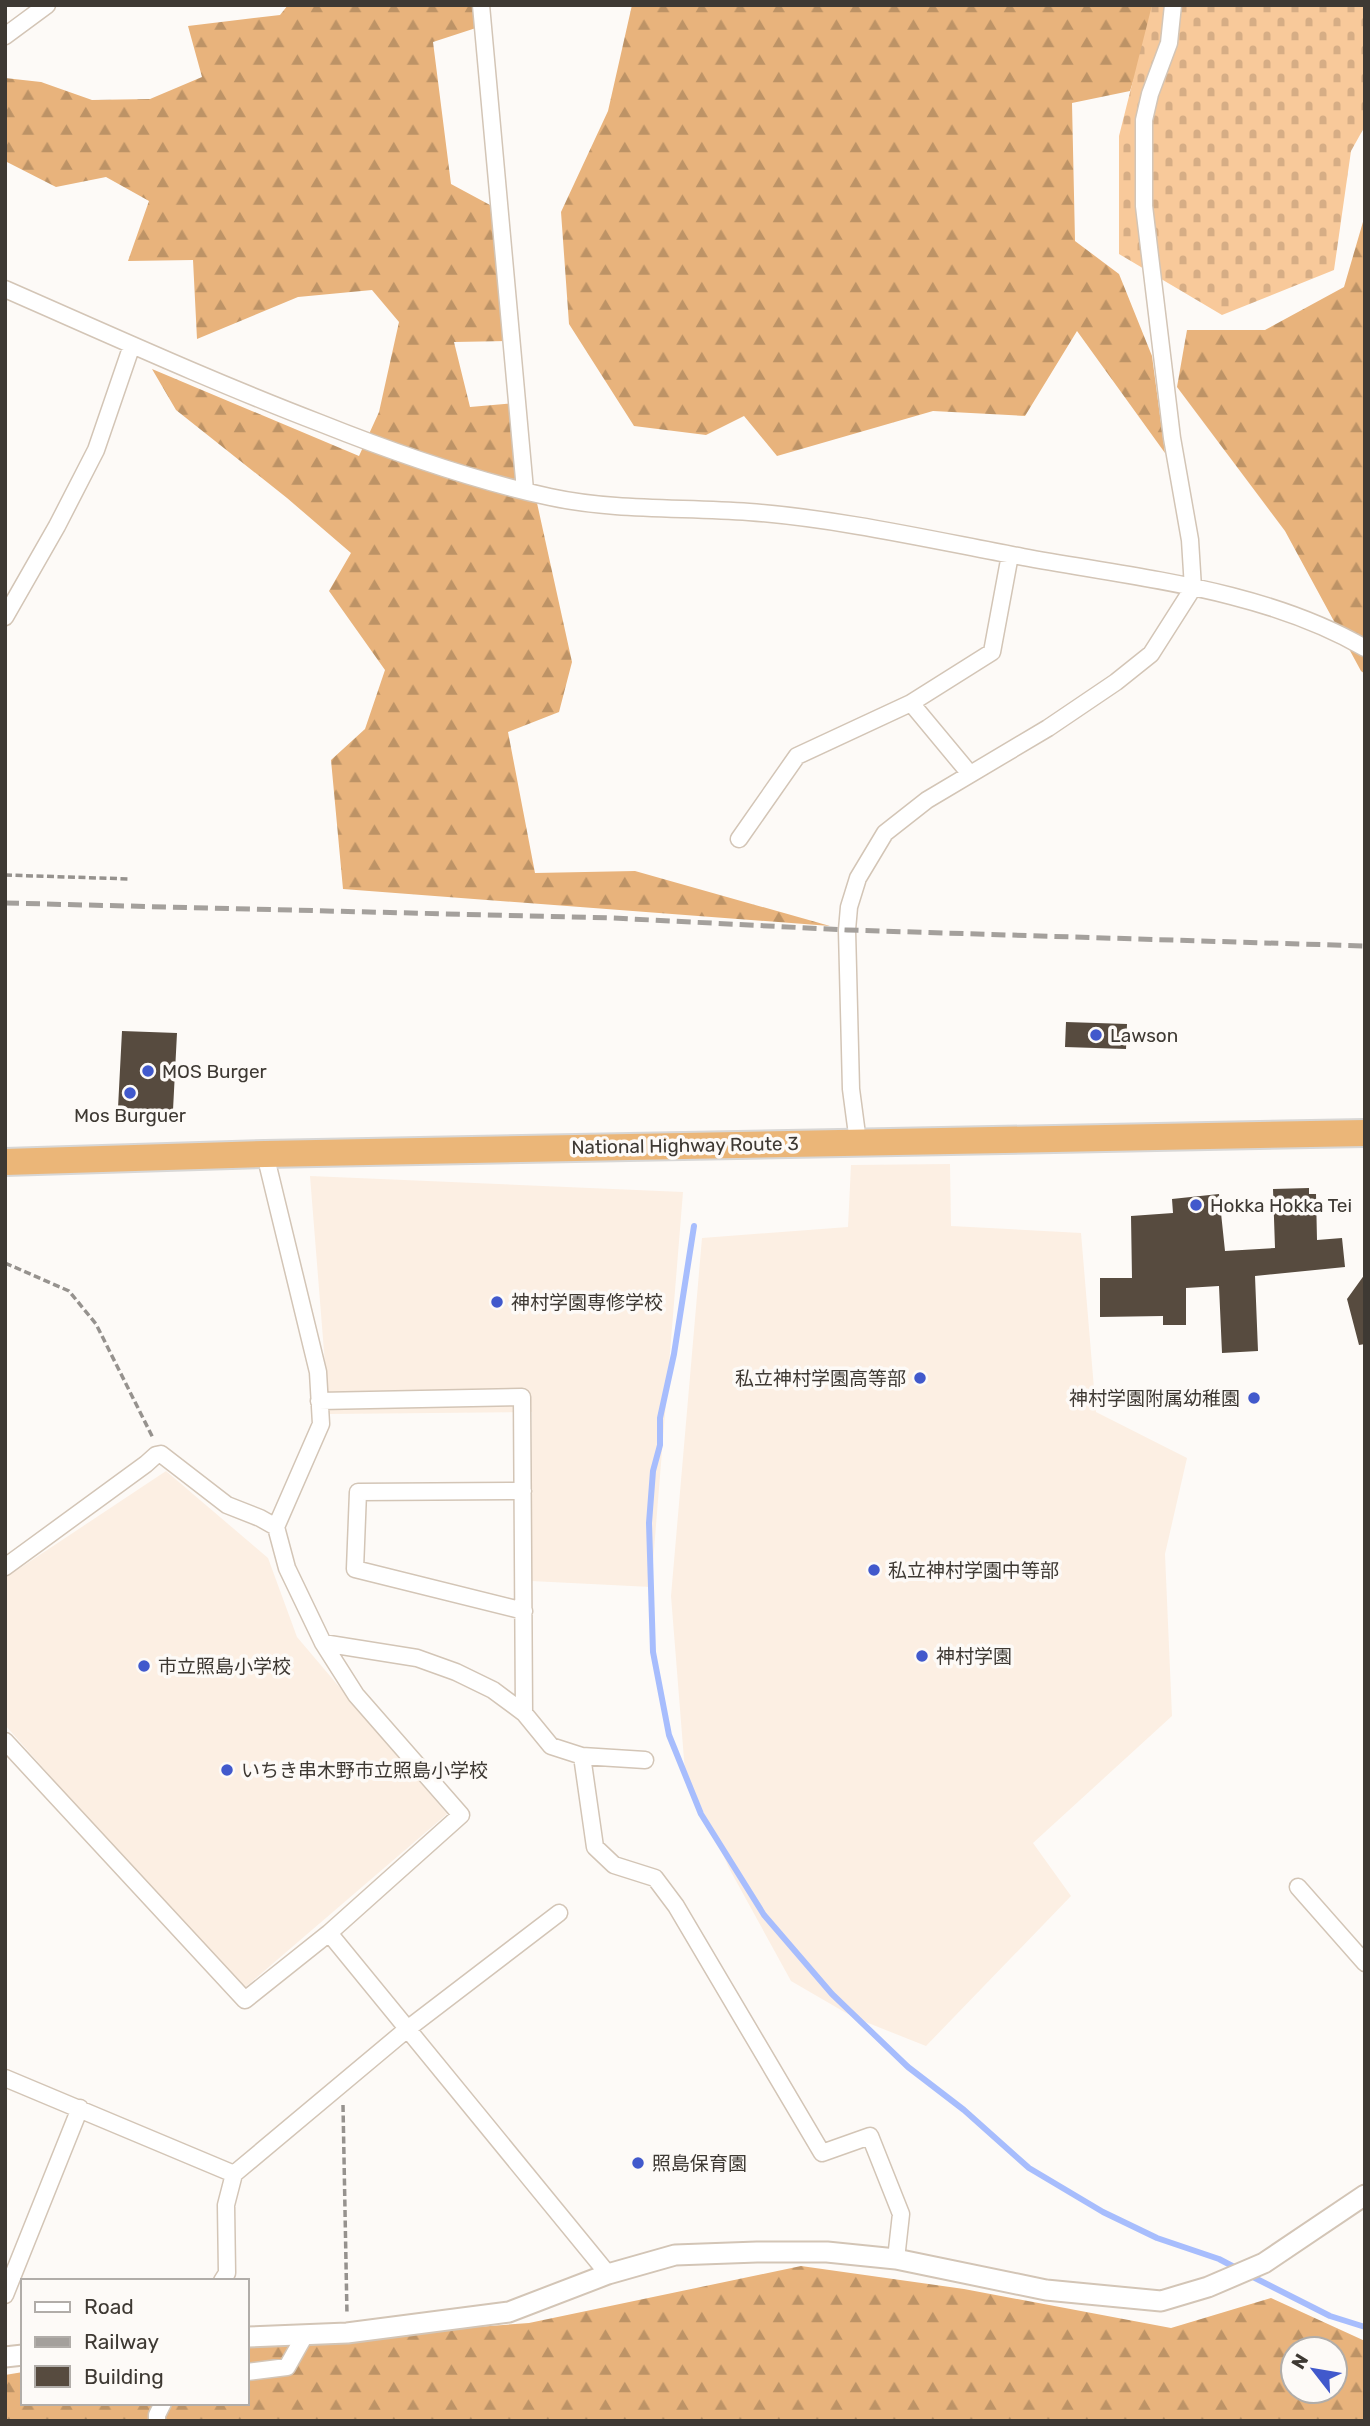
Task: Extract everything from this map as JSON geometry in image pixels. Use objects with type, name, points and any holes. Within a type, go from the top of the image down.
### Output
[{"type":"highway","name":"National Highway Route 3","points":[[5,1162],[265,1154],[1365,1133]]},
{"type":"street","points":[[5,36],[47,5]]},
{"type":"street","points":[[481,5],[525,490]]},
{"type":"street","points":[[858,1142],[851,1089],[847,930],[849,907],[858,878],[885,833],[927,800],[1116,682],[1151,654],[1193,588],[1190,540],[1172,438],[1144,206],[1144,120],[1150,94],[1170,43],[1173,5]]},
{"type":"street","points":[[5,289],[232,389],[393,452],[475,478],[552,498],[637,508],[750,512],[827,522],[1193,588],[1271,606],[1336,632],[1365,648]]},
{"type":"street","points":[[5,617],[57,526],[96,450],[132,345]]},
{"type":"street","points":[[739,839],[797,756],[911,704],[992,652],[1010,555]]},
{"type":"street","points":[[911,704],[970,774]]},
{"type":"street","points":[[5,1741],[245,2000],[329,1933],[461,1815],[356,1695],[323,1643],[288,1568],[276,1527],[321,1424],[318,1372],[265,1154]]},
{"type":"street","points":[[319,1401],[522,1397],[524,1713]]},
{"type":"street","points":[[5,1567],[156,1455],[161,1454],[227,1505],[276,1527]]},
{"type":"street","points":[[523,1491],[358,1492],[355,1569],[524,1611]]},
{"type":"street","points":[[323,1643],[417,1658],[493,1690],[524,1713],[551,1746],[582,1756],[645,1760]]},
{"type":"street","points":[[582,1756],[596,1847],[614,1865],[655,1878],[662,1887],[676,1906],[822,2153],[870,2136],[901,2214],[896,2259]]},
{"type":"street","points":[[1298,1887],[1365,1963]]},
{"type":"street","points":[[223,2279],[227,2273],[226,2205],[234,2174],[406,2030],[559,1913]]},
{"type":"street","points":[[329,1933],[608,2274]]},
{"type":"street","points":[[5,2078],[234,2174]]},
{"type":"street","points":[[5,2295],[80,2108]]},
{"type":"street","points":[[248,2337],[347,2333],[509,2312],[608,2274],[675,2255],[827,2252],[896,2259],[1046,2290],[1161,2301],[1208,2287],[1264,2263],[1365,2195]]},
{"type":"street","points":[[248,2372],[287,2367],[305,2335]]},
{"type":"path","points":[[5,875],[130,879]]},
{"type":"path","points":[[5,1263],[69,1291],[96,1324],[161,1454]]},
{"type":"path","points":[[342,2082],[347,2333]]},
{"type":"shaded area","name":"神村学園","points":[[950,1164],[951,1226],[1081,1233],[1096,1412],[1187,1458],[1165,1554],[1172,1716],[1033,1843],[1071,1896],[926,2046],[853,2017],[791,1981],[730,1870],[685,1772],[671,1596],[702,1238],[848,1227],[851,1165]]},
{"type":"shaded area","name":"神村学園専修学校","points":[[310,1176],[683,1192],[651,1587],[531,1581],[532,1412],[329,1414]]},
{"type":"shaded area","name":"いちき串木野市立照島小学校","points":[[166,1471],[268,1558],[297,1637],[447,1814],[241,1991],[5,1725],[5,1578]]},
{"type":"green space","points":[[288,5],[477,5],[479,27],[433,42],[451,184],[490,205],[508,341],[454,342],[470,407],[515,403],[572,662],[559,712],[508,732],[535,873],[635,871],[830,926],[343,889],[331,760],[365,729],[385,670],[329,591],[351,553],[176,410],[152,369],[359,456],[379,412],[399,322],[372,290],[298,297],[197,339],[193,260],[128,261],[149,201],[106,177],[56,187],[5,161],[5,78],[41,82],[92,100],[150,99],[202,77],[188,26],[280,15]]},
{"type":"green space","points":[[632,5],[1153,5],[1156,11],[1130,91],[1072,103],[1075,241],[1119,274],[1152,356],[1165,453],[1077,331],[1025,416],[933,411],[777,456],[744,416],[706,435],[634,426],[569,324],[561,212],[608,111]]},
{"type":"green space","points":[[1152,5],[1365,5],[1365,126],[1351,151],[1334,270],[1222,315],[1119,254],[1119,136]]},
{"type":"green space","points":[[1365,215],[1365,674],[1285,531],[1177,387],[1187,330],[1265,330],[1344,287]]},
{"type":"green space","points":[[801,2266],[964,2289],[1171,2328],[1271,2298],[1365,2341],[1365,2421],[5,2421],[5,2375],[21,2372],[21,2405],[248,2405],[248,2344],[529,2323]]},
{"type":"building","name":"Lawson","points":[[1066,1022],[1127,1024],[1126,1049],[1065,1047]]},
{"type":"building","name":"MOS Burger","points":[[122,1031],[177,1033],[173,1110],[118,1108]]},
{"type":"building","points":[[1309,1188],[1309,1194],[1316,1194],[1317,1240],[1342,1238],[1345,1267],[1255,1276],[1258,1351],[1222,1353],[1219,1286],[1186,1288],[1186,1325],[1163,1325],[1163,1316],[1100,1317],[1100,1278],[1132,1278],[1131,1216],[1173,1213],[1172,1199],[1219,1194],[1225,1251],[1275,1248],[1273,1189]]},
{"type":"building","points":[[1365,1274],[1365,1344],[1359,1345],[1347,1299]]},
{"type":"waterway","points":[[694,1226],[674,1354],[660,1418],[660,1445],[653,1471],[649,1523],[653,1652],[669,1735],[701,1814],[764,1915],[832,1994],[908,2067],[964,2110],[1029,2168],[1103,2212],[1157,2238],[1219,2259],[1240,2270]]},
{"type":"waterway","points":[[1249,2275],[1330,2316],[1365,2327]]},
{"type":"railway","points":[[5,903],[612,918],[847,930],[1365,946]]},
{"type":"place","name":"Lawson","points":[[1096,1035]]},
{"type":"place","name":"MOS Burger","points":[[148,1071]]},
{"type":"place","name":"Mos Burguer","points":[[130,1093]]},
{"type":"place","name":"Hokka Hokka Tei","points":[[1196,1205]]},
{"type":"place","name":"神村学園専修学校","points":[[497,1302]]},
{"type":"place","name":"私立神村学園高等部","points":[[920,1378]]},
{"type":"place","name":"神村学園附属幼稚園","points":[[1254,1398]]},
{"type":"place","name":"私立神村学園中等部","points":[[874,1570]]},
{"type":"place","name":"神村学園","points":[[922,1656]]},
{"type":"place","name":"市立照島小学校","points":[[144,1666]]},
{"type":"place","name":"いちき串木野市立照島小学校","points":[[227,1770]]},
{"type":"place","name":"照島保育園","points":[[638,2163]]}]
